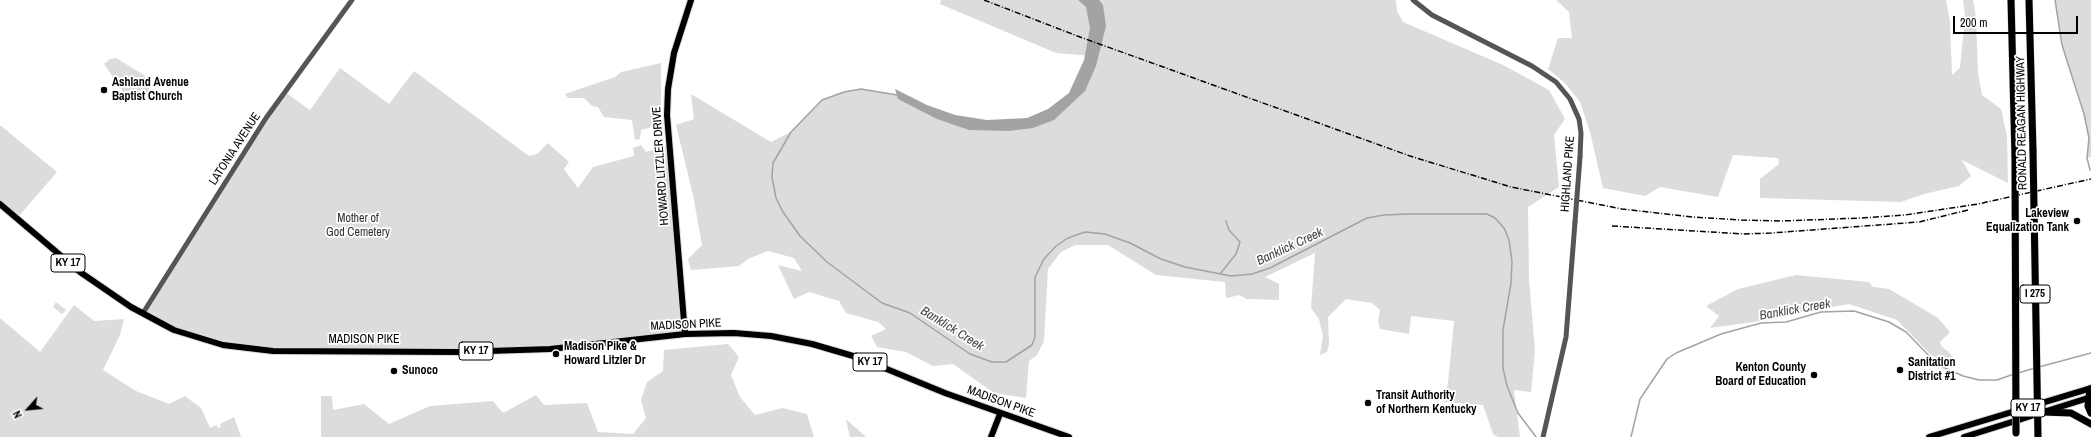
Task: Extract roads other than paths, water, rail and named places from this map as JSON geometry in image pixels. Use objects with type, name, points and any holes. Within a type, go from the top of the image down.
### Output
[{"type":"highway","name":"RONALD REAGAN HIGHWAY","points":[[2011,0],[2015,157],[2016,436]]},
{"type":"highway","name":"RONALD REAGAN HIGHWAY","points":[[2029,0],[2038,437]]},
{"type":"highway","points":[[2090,388],[2088,406],[2091,413]]},
{"type":"highway","points":[[2043,412],[2071,413],[2091,424]]},
{"type":"main road","name":"HOWARD LITZLER DRIVE","points":[[685,334],[666,115],[668,89],[674,53],[691,0]]},
{"type":"main road","name":"KY 17","points":[[0,204],[80,272],[143,313]]},
{"type":"main road","name":"MADISON PIKE","points":[[143,313],[174,330],[205,341],[238,348],[289,351],[550,349],[685,334],[749,333],[791,339],[860,358],[1000,414],[1069,437]]},
{"type":"main road","name":"KY 17","points":[[1929,437],[2090,388]]},
{"type":"main road","name":"KY 17","points":[[1964,437],[2090,397]]},
{"type":"main road","points":[[991,437],[1000,414]]},
{"type":"street","name":"LATONIA AVENUE","points":[[143,313],[266,118],[352,0]]},
{"type":"street","name":"HIGHLAND PIKE","points":[[1413,0],[1432,15],[1532,66],[1556,82],[1570,99],[1579,119],[1581,134],[1580,157],[1569,315],[1543,437]]},
{"type":"waterway","points":[[2055,0],[2062,45],[2084,114],[2089,138],[2087,158],[2090,170]]},
{"type":"waterway","name":"Banklick Creek","points":[[897,95],[861,89],[844,92],[822,100],[791,132],[773,163],[772,177],[776,198],[783,212],[800,236],[827,262],[882,303],[910,313],[970,354],[992,362],[1006,362],[1032,345],[1035,337],[1035,277],[1044,259],[1056,246],[1068,238],[1085,232],[1105,234],[1130,243],[1161,259],[1185,267],[1231,276],[1252,274],[1270,268],[1367,218],[1384,215],[1408,214],[1487,214],[1495,218],[1504,228],[1509,240],[1512,261],[1511,283],[1503,330],[1503,368],[1507,386],[1518,413],[1536,437]]},
{"type":"waterway","points":[[1220,274],[1236,254],[1240,242],[1229,230],[1226,221]]},
{"type":"waterway","name":"Banklick Creek","points":[[1631,437],[1640,399],[1667,359],[1676,353],[1721,334],[1761,323],[1786,322],[1821,312],[1854,311],[1889,322],[1906,332],[1938,365],[1963,376],[1979,380],[1997,380],[2014,374]]},
{"type":"waterway","name":"Banklick Creek","points":[[2039,367],[2091,353]]},
{"type":"waterway","name":"Banklick Creek","points":[[2018,373],[2035,368]]},
{"type":"railway","points":[[984,0],[1080,37],[1410,156],[1511,187],[1622,209],[1693,217],[1741,220],[1781,221],[1862,218],[1905,215],[1978,204],[2091,179]]},
{"type":"railway","points":[[1612,226],[1744,234],[1771,233],[1919,222],[1968,210]]},
{"type":"place","name":"Ashland Avenue Baptist Church","points":[[104,90]]},
{"type":"place","name":"Lakeview Equalization Tank","points":[[2077,221]]},
{"type":"place","name":"Madison Pike & Howard Litzler Dr","points":[[556,354]]},
{"type":"place","name":"Sanitation District #1","points":[[1900,370]]},
{"type":"place","name":"Sunoco","points":[[394,371]]},
{"type":"place","name":"Kenton County Board of Education","points":[[1814,375]]},
{"type":"place","name":"Transit Authority of Northern Kentucky","points":[[1368,403]]},
{"type":"park label","name":"Mother of God Cemetery","points":[[358,226]]}]
